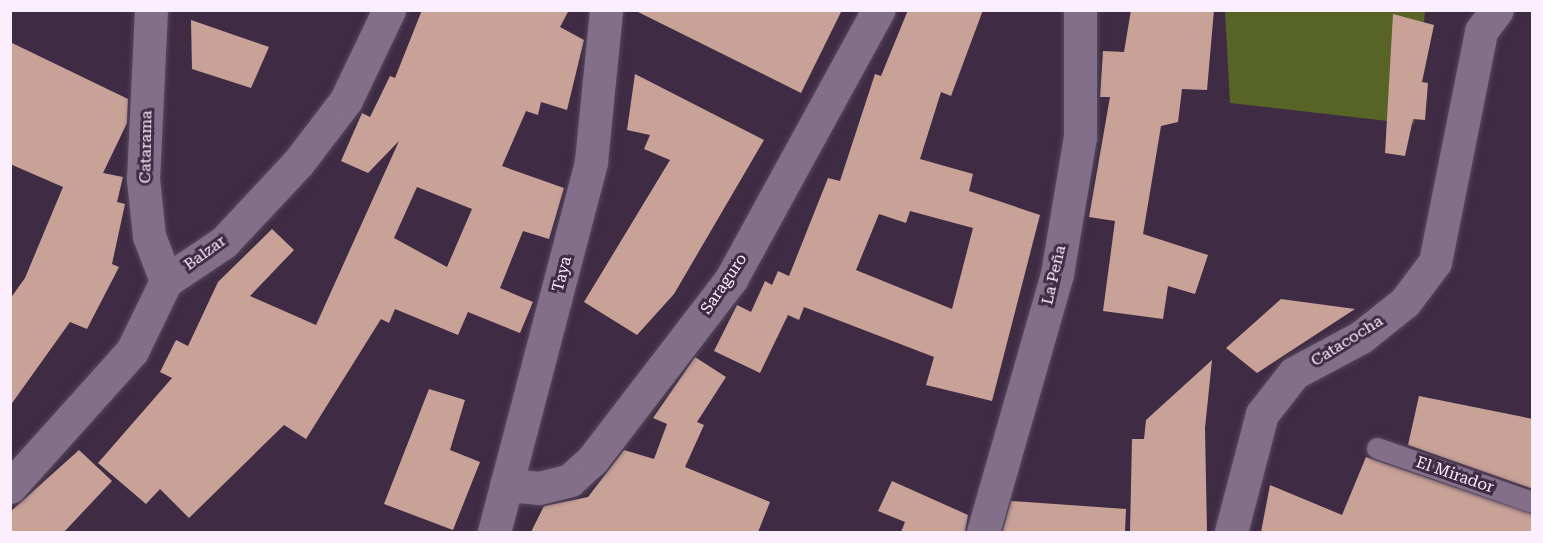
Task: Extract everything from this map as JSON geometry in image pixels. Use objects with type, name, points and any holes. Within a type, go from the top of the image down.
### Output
[{"type":"street","name":"Catarama","points":[[151,10],[143,179],[149,236],[165,281]]},
{"type":"street","name":"Balzar","points":[[165,281],[224,242],[298,163],[346,100],[389,10]]},
{"type":"street","name":"Taya","points":[[494,532],[591,161],[606,10]]},
{"type":"street","name":"Saraguro","points":[[506,485],[539,488],[570,480],[593,459],[731,279],[878,10]]},
{"type":"street","name":"La Peña","points":[[982,532],[1057,274],[1080,137],[1080,10]]},
{"type":"street","name":"Catacocha","points":[[1231,532],[1262,414],[1294,373],[1361,337],[1405,302],[1435,262],[1481,31],[1497,10]]},
{"type":"street","points":[[10,487],[132,351],[165,281]]},
{"type":"lane","name":"El Mirador","points":[[1377,448],[1533,502]]},
{"type":"green space","points":[[1225,11],[1425,11],[1414,124],[1230,103]]},
{"type":"building","points":[[422,10],[569,10],[560,27],[584,40],[567,110],[541,102],[538,115],[526,111],[502,166],[564,188],[549,239],[523,231],[500,288],[533,302],[520,333],[468,312],[458,335],[395,309],[389,323],[381,319],[306,439],[284,425],[189,518],[160,489],[146,504],[98,463],[172,378],[160,372],[176,340],[188,346],[218,282],[272,229],[294,250],[250,296],[316,325],[399,141],[368,173],[341,161],[362,113],[370,117],[390,76],[395,78]],"holes":[[[417,187],[472,209],[447,267],[394,238]]]},
{"type":"building","points":[[634,10],[842,10],[801,93]]},
{"type":"building","points":[[908,10],[983,10],[951,96],[941,92],[920,159],[973,174],[969,191],[1040,215],[992,401],[926,385],[934,357],[804,307],[799,320],[788,315],[760,373],[714,351],[737,305],[751,312],[765,281],[772,285],[778,271],[789,276],[828,178],[840,181],[875,74],[881,76]],"holes":[[[910,211],[973,228],[952,309],[856,270],[879,214],[906,223]]]},
{"type":"building","points":[[1131,10],[1214,10],[1207,90],[1182,89],[1178,122],[1161,126],[1143,234],[1208,255],[1195,294],[1168,286],[1163,319],[1103,311],[1115,221],[1089,217],[1110,97],[1100,97],[1103,51],[1124,52]]},
{"type":"building","points":[[1393,14],[1434,25],[1422,82],[1428,83],[1425,120],[1413,119],[1405,156],[1385,153]]},
{"type":"building","points":[[191,20],[269,47],[251,88],[192,69]]},
{"type":"building","points":[[10,42],[128,99],[127,123],[103,173],[123,177],[117,202],[125,204],[112,264],[119,267],[87,329],[70,322],[10,406],[10,299],[25,278],[63,187],[10,164]]},
{"type":"building","points":[[635,74],[764,140],[674,294],[637,335],[584,302],[670,160],[644,149],[650,135],[627,130]]},
{"type":"building","points":[[1281,299],[1355,309],[1257,373],[1226,348]]},
{"type":"building","points":[[695,357],[726,377],[697,422],[704,425],[685,467],[770,502],[758,532],[531,532],[544,506],[588,497],[624,450],[654,459],[667,424],[653,418]]},
{"type":"building","points":[[1212,360],[1205,428],[1207,532],[1130,532],[1132,439],[1144,439],[1146,420]]},
{"type":"building","points":[[429,389],[465,400],[450,450],[480,462],[453,530],[384,504]]},
{"type":"building","points":[[1419,396],[1533,419],[1533,489],[1408,445]]},
{"type":"building","points":[[79,450],[112,481],[64,532],[10,532],[10,512]]},
{"type":"building","points":[[1366,457],[1533,514],[1533,532],[1261,532],[1270,485],[1342,515]]},
{"type":"building","points":[[892,481],[968,515],[965,532],[901,532],[905,522],[878,511]]},
{"type":"building","points":[[1011,501],[1126,509],[1125,532],[1002,532]]}]
